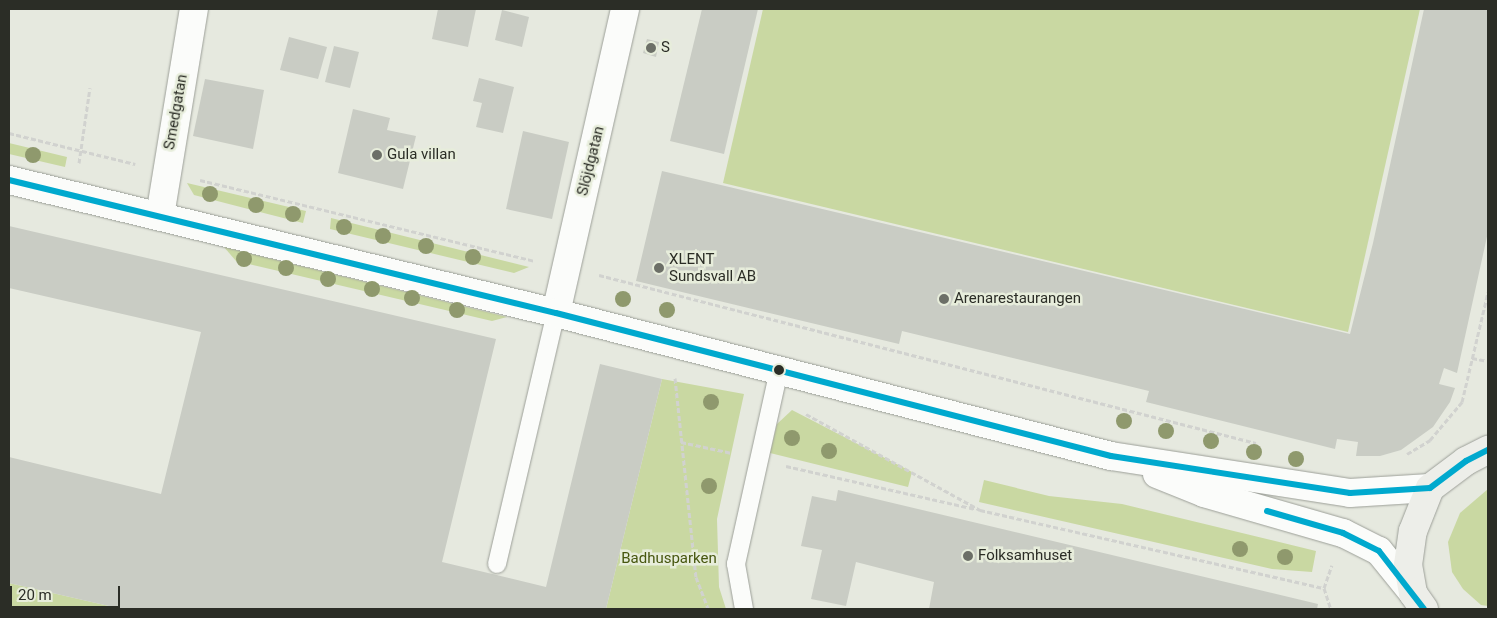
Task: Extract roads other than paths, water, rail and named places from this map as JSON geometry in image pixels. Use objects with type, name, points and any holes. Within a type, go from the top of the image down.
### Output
[{"type":"main road","points":[[1418,601],[1408,565],[1412,530],[1430,488],[1466,460],[1488,450]]},
{"type":"street","name":"Smedgatan","points":[[160,216],[165,171],[194,9]]},
{"type":"street","name":"Slöjdgatan","points":[[556,313],[564,268],[596,141],[625,9]]},
{"type":"street","points":[[9,180],[556,313],[775,382],[1111,456],[1350,493],[1430,488]]},
{"type":"street","points":[[1111,456],[1204,493],[1343,533],[1380,551],[1418,601]]},
{"type":"lane","points":[[497,564],[556,313]]},
{"type":"lane","points":[[744,609],[736,564],[775,382]]},
{"type":"place","name":"S","points":[[651,48]]},
{"type":"place","name":"Gula villan","points":[[377,155]]},
{"type":"place","name":"XLENT Sundsvall AB","points":[[659,268]]},
{"type":"place","name":"Arenarestaurangen","points":[[944,299]]},
{"type":"place","name":"Folksamhuset","points":[[968,556]]},
{"type":"park label","name":"Badhusparken","points":[[669,559]]}]
